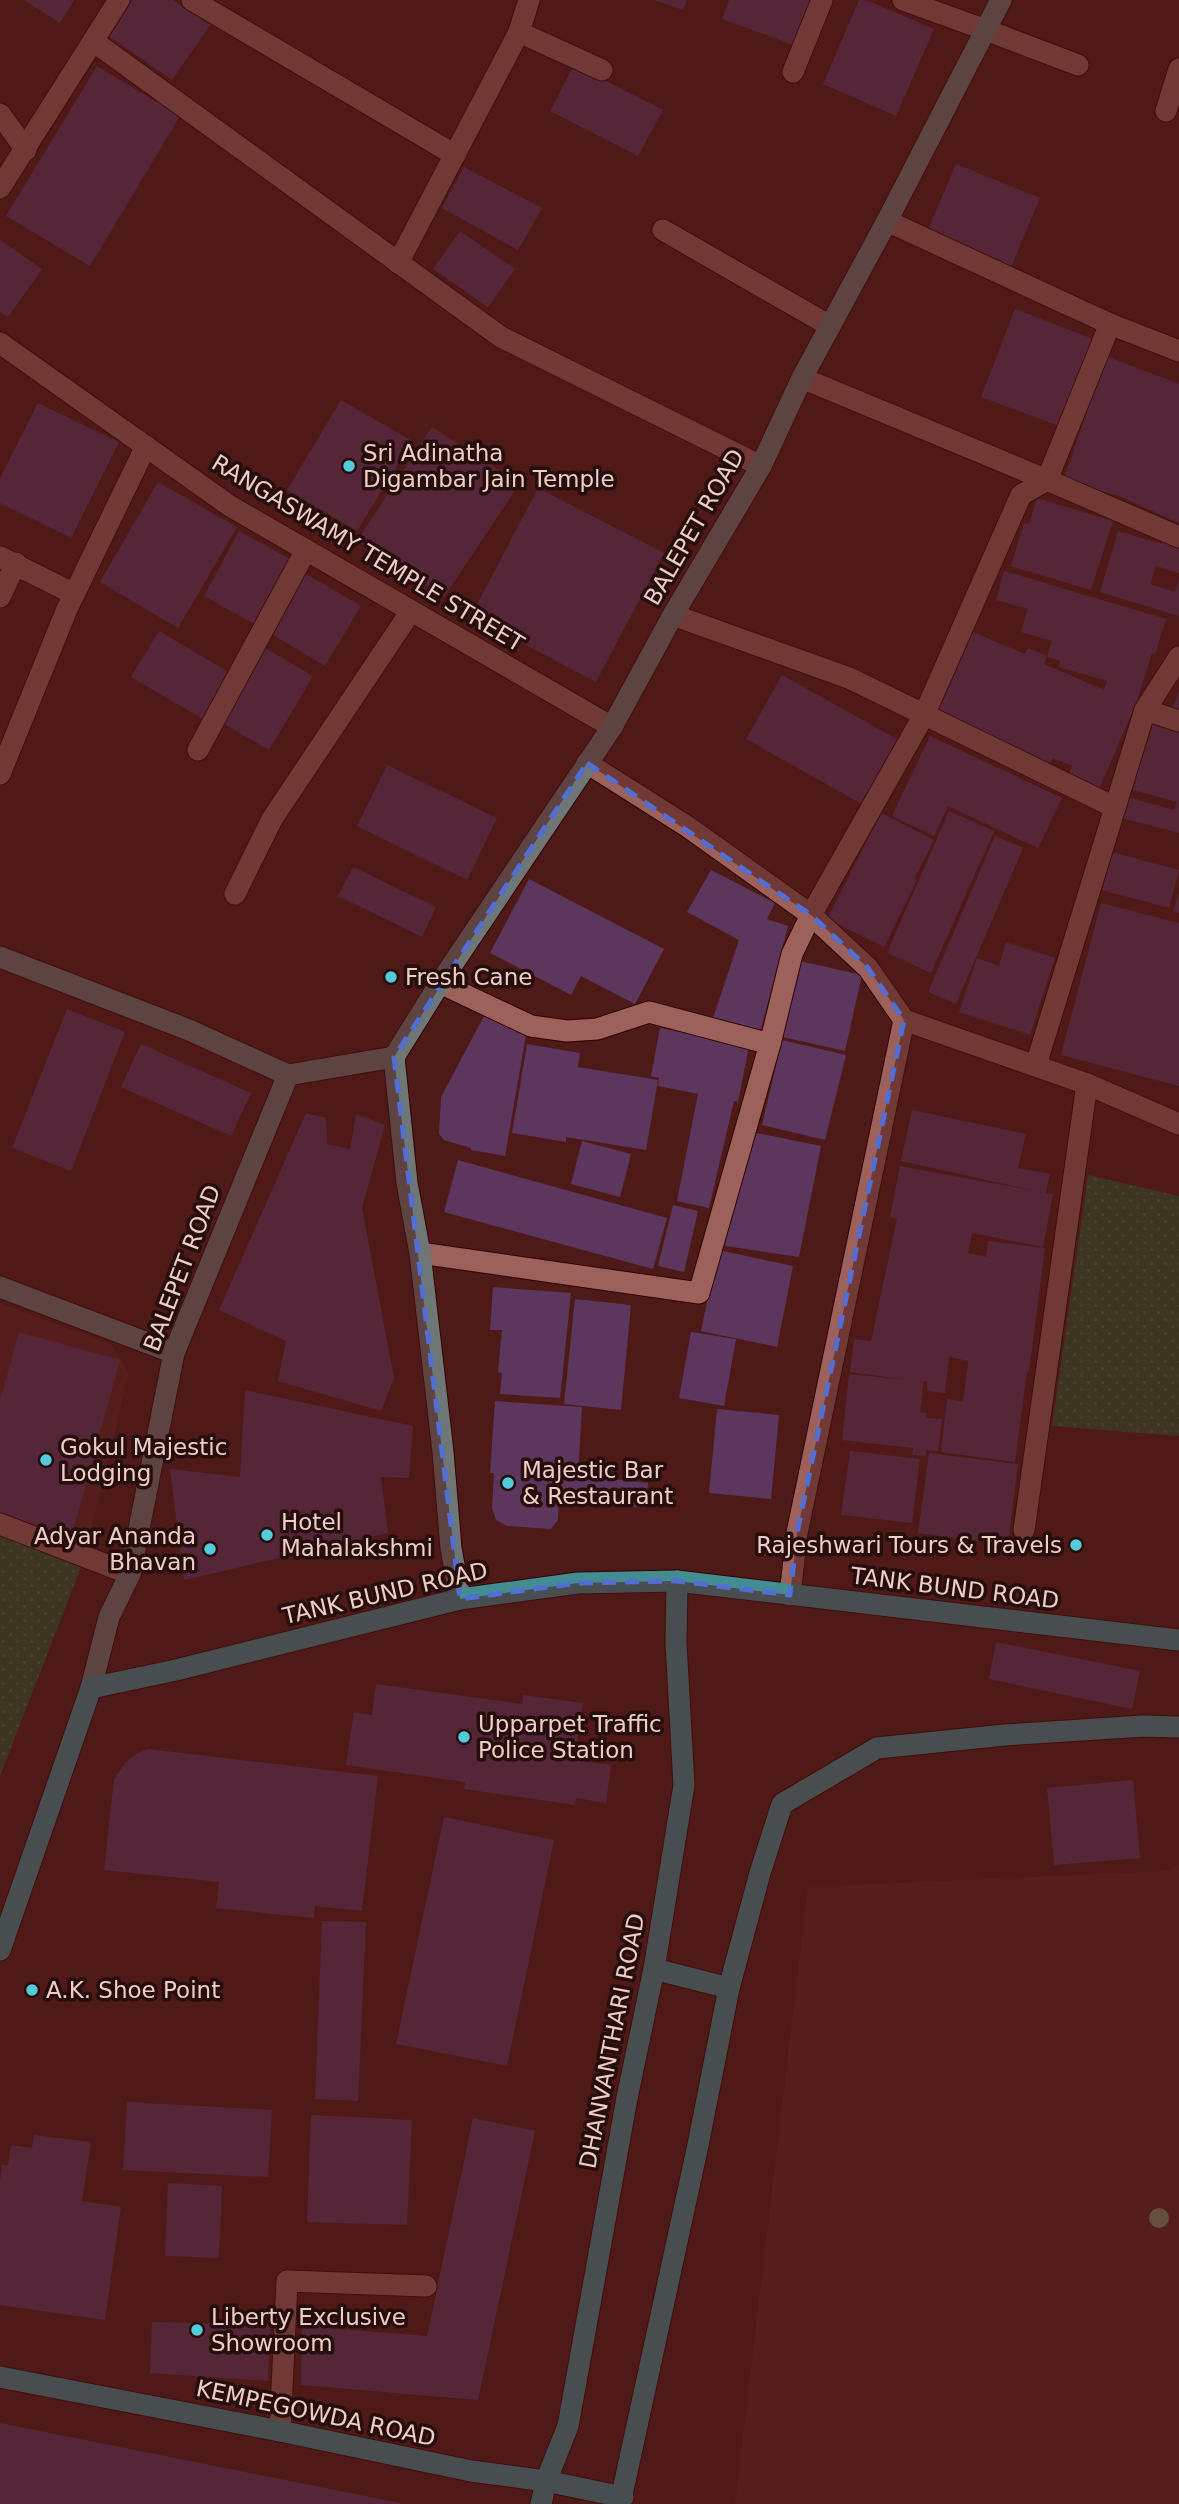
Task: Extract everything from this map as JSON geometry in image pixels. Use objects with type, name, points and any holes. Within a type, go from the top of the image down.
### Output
[{"type":"main road","name":"TANK BUND ROAD","points":[[91,1688],[176,1670],[460,1599],[578,1583],[677,1581],[1179,1640]]},
{"type":"main road","name":"DHANVANTHARI ROAD","points":[[541,2504],[546,2481],[568,2426],[627,2098],[654,1969],[684,1785],[676,1643],[677,1581]]},
{"type":"main road","points":[[0,1950],[91,1688]]},
{"type":"main road","points":[[621,2500],[729,1988],[782,1804],[877,1748],[1019,1734],[1143,1726],[1179,1727]]},
{"type":"main road","points":[[654,1969],[729,1988]]},
{"type":"main road","name":"KEMPEGOWDA ROAD","points":[[0,2377],[280,2431],[471,2472],[546,2481],[621,2500]]},
{"type":"street","points":[[0,188],[119,0]]},
{"type":"street","points":[[192,0],[224,9],[455,155]]},
{"type":"street","points":[[398,263],[519,32],[529,0]]},
{"type":"street","points":[[793,72],[822,0]]},
{"type":"street","points":[[903,0],[1078,65]]},
{"type":"street","name":"BALEPET ROAD","points":[[394,1057],[440,983],[612,727],[673,615],[761,466],[802,378],[1001,0]]},
{"type":"street","points":[[519,32],[602,70]]},
{"type":"street","points":[[93,41],[501,337],[761,466]]},
{"type":"street","points":[[1166,110],[1179,69]]},
{"type":"street","points":[[0,114],[26,150]]},
{"type":"street","points":[[887,221],[1110,324],[1179,351]]},
{"type":"street","points":[[663,230],[830,326]]},
{"type":"street","points":[[420,1253],[699,1293],[770,1044],[792,954],[811,915],[924,715],[1021,495],[1047,480],[1110,324]]},
{"type":"street","name":"RANGASWAMY TEMPLE STREET","points":[[0,343],[230,506],[612,727]]},
{"type":"street","points":[[802,378],[1179,537]]},
{"type":"street","points":[[0,774],[74,594],[146,446]]},
{"type":"street","points":[[198,750],[306,550]]},
{"type":"street","points":[[0,597],[8,560],[74,594]]},
{"type":"street","points":[[235,894],[272,819],[411,611]]},
{"type":"street","points":[[673,615],[849,678],[1114,807]]},
{"type":"street","points":[[1036,1065],[1145,710],[1179,657]]},
{"type":"street","points":[[1145,710],[1179,721]]},
{"type":"street","points":[[587,763],[688,827],[811,915],[868,968],[904,1020],[1087,1084],[1179,1124]]},
{"type":"street","points":[[0,957],[188,1030],[288,1075],[394,1057],[407,1183],[420,1253],[443,1451],[451,1548],[460,1599]]},
{"type":"street","points":[[440,983],[531,1027],[567,1031],[597,1029],[649,1012],[770,1044]]},
{"type":"street","points":[[790,1595],[797,1533],[904,1020]]},
{"type":"street","name":"BALEPET ROAD","points":[[91,1688],[109,1617],[130,1574],[174,1353],[288,1075]]},
{"type":"street","points":[[1024,1531],[1087,1084]]},
{"type":"street","points":[[0,1287],[174,1353]]},
{"type":"street","points":[[0,1524],[130,1574]]},
{"type":"street","points":[[280,2431],[288,2281],[426,2286]]},
{"type":"highlighted area","points":[[587,763],[811,915],[868,968],[904,1020],[797,1533],[790,1595],[677,1581],[578,1583],[460,1599],[394,1057]]},
{"type":"shaded area","name":"Gokul Majestic Lodging","points":[[0,1303],[112,1345],[129,1374],[83,1562],[0,1532]]},
{"type":"shaded area","points":[[1179,1865],[1179,2504],[735,2504],[808,1887],[1168,1871]]},
{"type":"green space","points":[[1088,1175],[1179,1196],[1179,1436],[1052,1426]]},
{"type":"green space","points":[[0,1532],[83,1562],[0,1776]]},
{"type":"building","points":[[24,0],[74,0],[60,23]]},
{"type":"building","points":[[132,0],[173,0],[210,25],[172,80],[107,35]]},
{"type":"building","points":[[655,0],[687,0],[683,10]]},
{"type":"building","points":[[729,0],[813,0],[796,46],[722,19]]},
{"type":"building","points":[[859,0],[866,0],[934,29],[896,116],[823,84]]},
{"type":"building","points":[[574,65],[663,110],[638,156],[550,111]]},
{"type":"building","points":[[97,66],[180,116],[90,266],[6,216]]},
{"type":"building","points":[[956,164],[1040,198],[1011,267],[927,232]]},
{"type":"building","points":[[464,167],[542,208],[518,250],[442,208]]},
{"type":"building","points":[[460,231],[515,269],[488,307],[433,269]]},
{"type":"building","points":[[0,240],[42,269],[8,317],[0,312]]},
{"type":"building","points":[[1015,309],[1093,339],[1059,426],[981,397]]},
{"type":"building","points":[[1106,356],[1179,384],[1179,523],[1119,496],[1063,481]]},
{"type":"building","name":"Sri Adinatha Digambar Jain Temple","points":[[341,400],[412,441],[357,531],[287,490]]},
{"type":"building","points":[[38,403],[119,442],[71,538],[0,503],[0,478]]},
{"type":"building","points":[[432,427],[520,483],[444,597],[357,541]]},
{"type":"building","points":[[158,482],[237,527],[178,628],[100,582]]},
{"type":"building","points":[[538,488],[664,553],[596,682],[471,616]]},
{"type":"building","points":[[1037,498],[1113,521],[1091,590],[1011,566],[1024,523],[1029,524]]},
{"type":"building","points":[[239,531],[292,560],[256,625],[204,596]]},
{"type":"building","points":[[1118,531],[1162,544],[1163,541],[1179,546],[1179,573],[1156,566],[1150,584],[1175,592],[1179,579],[1179,616],[1100,592]]},
{"type":"building","points":[[1004,571],[1166,619],[1136,704],[1099,789],[1068,776],[1072,766],[1053,758],[1049,765],[980,735],[982,730],[934,710],[968,630],[1025,654],[1028,648],[1047,656],[1044,664],[1104,690],[1107,681],[1059,667],[1060,661],[1047,657],[1052,641],[1021,632],[1028,609],[996,600]]},
{"type":"building","points":[[306,574],[361,606],[325,666],[270,633]]},
{"type":"building","points":[[159,631],[230,673],[203,719],[131,677]]},
{"type":"building","points":[[265,648],[313,676],[269,750],[221,722]]},
{"type":"building","points":[[782,675],[904,743],[867,807],[746,739]]},
{"type":"building","points":[[1179,691],[1179,712],[1172,710]]},
{"type":"building","points":[[1148,719],[1179,727],[1179,833],[1122,818],[1128,797],[1174,810],[1177,802],[1129,789]]},
{"type":"building","points":[[930,736],[1062,798],[1038,848],[948,806],[934,836],[892,816]]},
{"type":"building","points":[[387,765],[497,818],[467,880],[357,826]]},
{"type":"building","points":[[949,811],[994,831],[931,973],[887,953]]},
{"type":"building","points":[[881,813],[934,840],[884,947],[827,919]]},
{"type":"building","points":[[995,836],[1023,848],[956,1004],[928,992]]},
{"type":"building","points":[[1112,852],[1179,870],[1169,908],[1102,890]]},
{"type":"building","points":[[353,867],[436,907],[422,937],[338,896]]},
{"type":"building","points":[[711,870],[775,903],[767,919],[788,926],[760,1033],[713,1018],[739,940],[687,912]]},
{"type":"building","points":[[529,879],[664,949],[635,1004],[581,976],[571,995],[490,953]]},
{"type":"building","points":[[1179,893],[1179,913],[1173,911]]},
{"type":"building","points":[[1101,903],[1179,923],[1179,1086],[1061,1055]]},
{"type":"building","points":[[1006,942],[1055,958],[1030,1035],[959,1012],[977,958],[999,966]]},
{"type":"building","points":[[800,961],[862,975],[845,1051],[783,1037]]},
{"type":"building","points":[[67,1009],[125,1032],[71,1171],[12,1148]]},
{"type":"building","points":[[484,1016],[526,1035],[505,1156],[471,1150],[444,1140],[439,1134],[441,1097]]},
{"type":"building","points":[[660,1028],[749,1046],[738,1102],[734,1101],[709,1208],[677,1201],[698,1094],[658,1086],[659,1078],[651,1076]]},
{"type":"building","points":[[782,1040],[846,1055],[825,1140],[762,1125]]},
{"type":"building","points":[[141,1044],[251,1093],[231,1136],[121,1087]]},
{"type":"building","points":[[527,1044],[580,1053],[578,1067],[658,1080],[646,1150],[566,1137],[566,1142],[512,1133]]},
{"type":"building","points":[[912,1110],[1026,1134],[1018,1168],[1050,1174],[1046,1193],[1053,1194],[1043,1247],[972,1233],[968,1253],[986,1257],[988,1241],[1045,1248],[1015,1462],[941,1452],[947,1399],[963,1402],[968,1364],[968,1361],[949,1357],[945,1393],[927,1391],[927,1381],[924,1381],[920,1412],[926,1413],[926,1418],[942,1419],[938,1451],[926,1450],[926,1456],[912,1455],[913,1448],[842,1440],[849,1374],[916,1381],[850,1372],[854,1339],[871,1341],[897,1219],[890,1217],[900,1166],[1036,1191],[901,1161]]},
{"type":"building","points":[[306,1113],[326,1118],[327,1144],[350,1149],[356,1114],[385,1125],[362,1208],[394,1378],[381,1411],[278,1381],[286,1341],[219,1310]]},
{"type":"building","points":[[752,1132],[821,1146],[799,1257],[725,1246],[735,1189],[740,1190]]},
{"type":"building","points":[[582,1141],[631,1154],[620,1197],[571,1184]]},
{"type":"building","points":[[458,1160],[667,1218],[653,1269],[444,1212]]},
{"type":"building","points":[[673,1205],[698,1211],[684,1272],[658,1266]]},
{"type":"building","points":[[718,1250],[793,1266],[777,1347],[701,1331]]},
{"type":"building","points":[[493,1287],[571,1293],[560,1398],[500,1394],[502,1373],[498,1372],[502,1330],[490,1330]]},
{"type":"building","points":[[575,1299],[631,1305],[621,1410],[564,1404]]},
{"type":"building","name":"Gokul Majestic Lodging","points":[[19,1332],[120,1360],[71,1538],[0,1519],[0,1401]]},
{"type":"building","points":[[691,1332],[736,1339],[724,1406],[679,1398]]},
{"type":"building","points":[[245,1390],[413,1426],[409,1478],[381,1477],[388,1533],[184,1580],[170,1469],[240,1477]]},
{"type":"building","points":[[495,1401],[582,1407],[578,1475],[648,1483],[646,1508],[559,1498],[558,1520],[551,1529],[507,1526],[496,1520],[492,1508],[494,1473],[490,1473]]},
{"type":"building","points":[[717,1409],[779,1415],[771,1499],[709,1493]]},
{"type":"building","points":[[850,1451],[920,1459],[912,1523],[841,1515]]},
{"type":"building","points":[[929,1453],[1018,1464],[1008,1545],[918,1533]]},
{"type":"building","points":[[996,1642],[1140,1671],[1132,1709],[989,1679]]},
{"type":"building","name":"Upparpet Traffic Police Station","points":[[376,1684],[522,1704],[523,1695],[583,1703],[574,1760],[611,1765],[606,1803],[576,1798],[575,1805],[464,1789],[465,1782],[346,1765],[354,1712],[372,1715]]},
{"type":"building","points":[[148,1749],[378,1776],[362,1911],[315,1906],[314,1918],[216,1908],[219,1882],[104,1870],[114,1779],[126,1762]]},
{"type":"building","points":[[1133,1780],[1140,1858],[1054,1865],[1047,1788]]},
{"type":"building","points":[[444,1817],[554,1840],[507,2066],[396,2044]]},
{"type":"building","points":[[322,1921],[366,1922],[358,2101],[315,2099]]},
{"type":"building","points":[[127,2102],[272,2110],[268,2177],[123,2170]]},
{"type":"building","points":[[311,2115],[412,2120],[407,2225],[307,2222]]},
{"type":"building","points":[[473,2118],[535,2131],[478,2400],[301,2385],[302,2326],[427,2336]]},
{"type":"building","points":[[34,2135],[91,2142],[82,2201],[121,2207],[105,2320],[0,2305],[2,2164],[8,2165],[11,2145],[32,2148]]},
{"type":"building","points":[[168,2183],[222,2186],[219,2258],[165,2256]]},
{"type":"building","points":[[152,2322],[270,2325],[268,2381],[150,2373]]},
{"type":"building","points":[[0,2423],[400,2503],[400,2504],[0,2504]]},
{"type":"place","name":"Sri Adinatha Digambar Jain Temple","points":[[349,466]]},
{"type":"place","name":"Fresh Cane","points":[[391,977]]},
{"type":"place","name":"Gokul Majestic Lodging","points":[[46,1460]]},
{"type":"place","name":"Majestic Bar & Restaurant","points":[[508,1483]]},
{"type":"place","name":"Hotel Mahalakshmi","points":[[267,1535]]},
{"type":"place","name":"Rajeshwari Tours & Travels","points":[[1076,1545]]},
{"type":"place","name":"Adyar Ananda Bhavan","points":[[210,1549]]},
{"type":"place","name":"Upparpet Traffic Police Station","points":[[464,1737]]},
{"type":"place","name":"A.K. Shoe Point","points":[[32,1990]]},
{"type":"place","name":"Liberty Exclusive Showroom","points":[[197,2330]]}]
